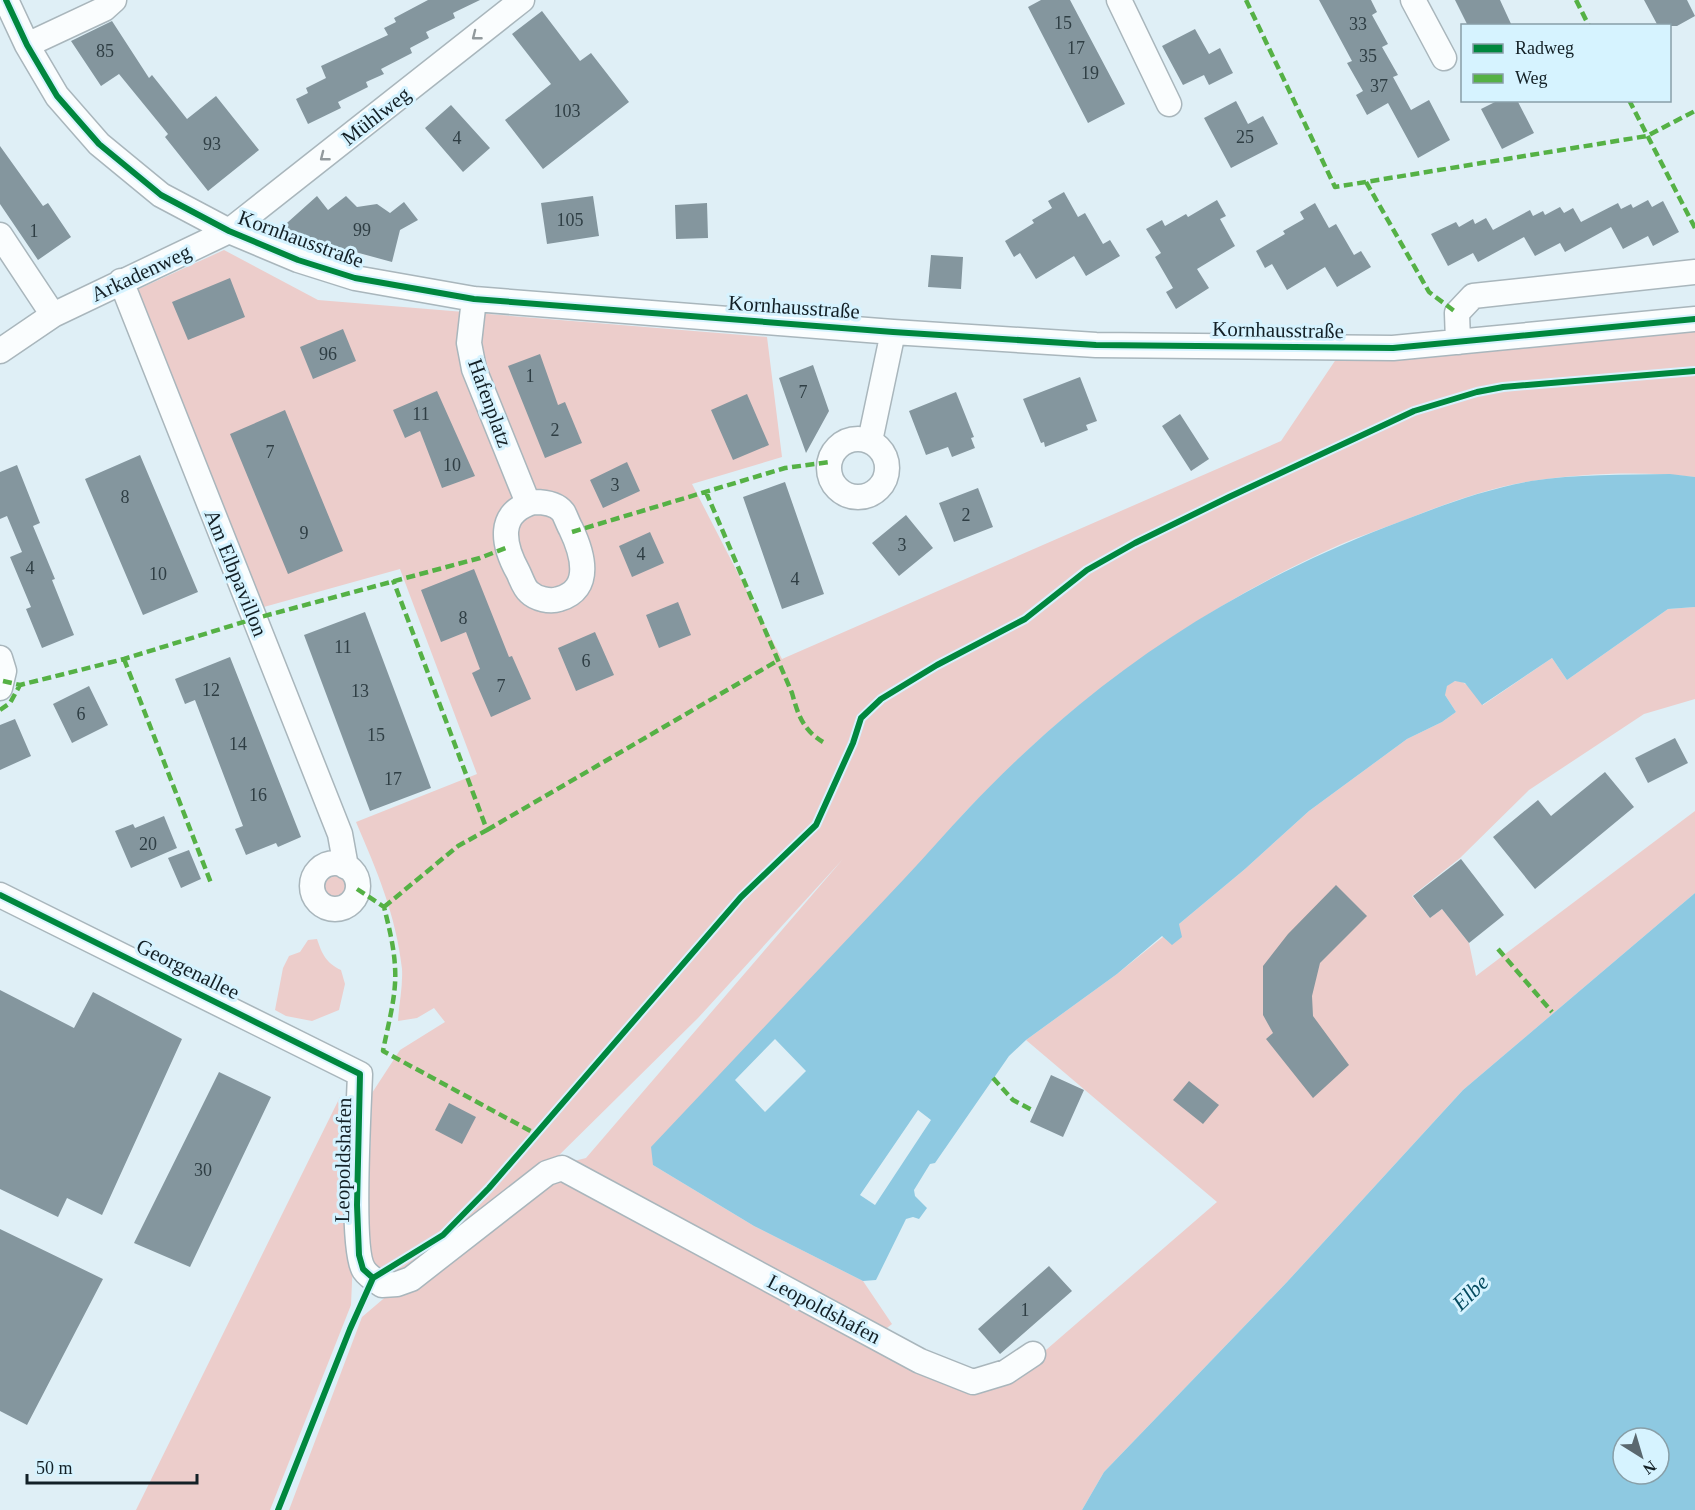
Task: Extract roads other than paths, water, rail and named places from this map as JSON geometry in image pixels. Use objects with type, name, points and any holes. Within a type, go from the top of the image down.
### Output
[{"type":"street","name":"Kornhausstraße","points":[[6,0],[27,45],[57,96],[99,144],[161,195],[229,231],[298,260],[355,278],[474,299],[892,332],[1096,345],[1393,348],[1695,319]]},
{"type":"street","points":[[27,45],[104,9],[114,0]]},
{"type":"street","name":"Mühlweg","points":[[229,231],[522,0]]},
{"type":"street","points":[[1119,0],[1169,104]]},
{"type":"street","points":[[1413,0],[1444,58]]},
{"type":"street","name":"Arkadenweg","points":[[0,351],[53,315],[229,231]]},
{"type":"street","points":[[0,235],[53,315]]},
{"type":"street","points":[[1458,342],[1457,313],[1473,296],[1695,272]]},
{"type":"street","name":"Am Elbpavillon","points":[[121,281],[340,834],[346,867]]},
{"type":"street","name":"Hafenplatz","points":[[474,299],[469,343],[474,369],[528,503]]},
{"type":"street","points":[[870,441],[892,332]]},
{"type":"street","points":[[0,658],[4,671],[0,688]]},
{"type":"street","name":"Georgenallee","points":[[0,895],[360,1074]]},
{"type":"street","name":"Leopoldshafen","points":[[360,1074],[357,1205],[359,1255],[363,1269],[382,1285],[397,1284],[411,1279],[547,1173],[562,1168],[920,1361],[952,1374],[974,1382],[1006,1372],[1034,1354]]},
{"type":"water","points":[[1670,474],[1695,477],[1695,607],[1668,609],[1567,680],[1552,658],[1482,705],[1465,683],[1455,681],[1447,686],[1445,695],[1456,712],[1442,722],[1407,739],[1309,811],[1179,924],[1182,937],[1172,945],[1162,936],[1117,974],[1026,1040],[1009,1056],[935,1163],[930,1164],[914,1190],[915,1196],[927,1208],[919,1219],[913,1217],[906,1219],[876,1280],[863,1281],[754,1226],[653,1165],[651,1147],[981,795],[1064,717],[1150,651],[1226,604],[1305,562],[1386,527],[1457,501],[1493,489],[1531,481],[1600,475]]},
{"type":"water","name":"Elbe","points":[[1695,893],[1695,1510],[1082,1510],[1104,1472],[1287,1282],[1463,1090]]}]
